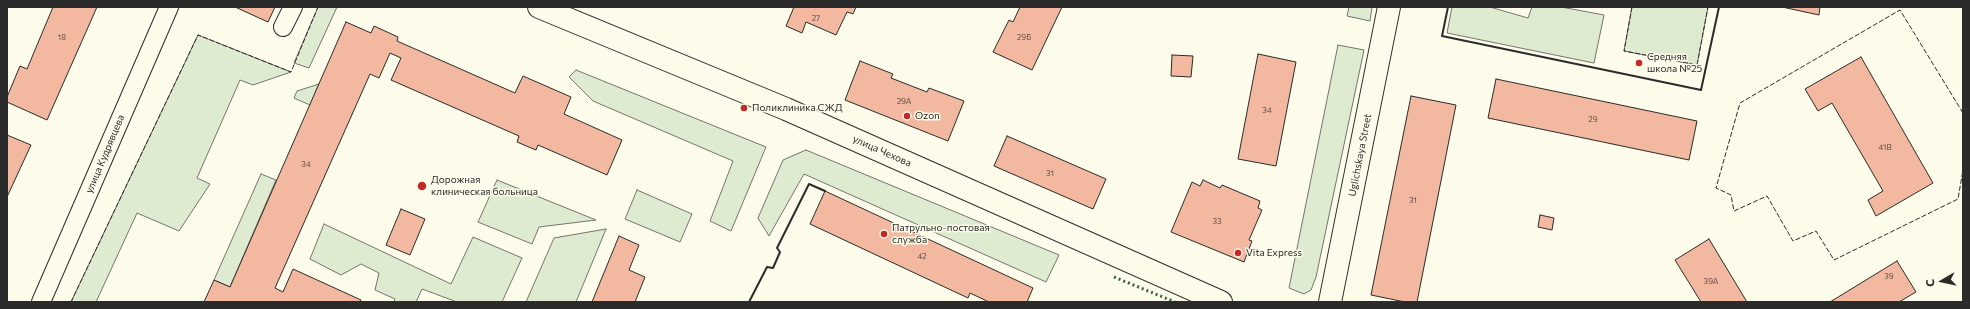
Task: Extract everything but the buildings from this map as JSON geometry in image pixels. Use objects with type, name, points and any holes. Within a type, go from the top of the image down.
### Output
[{"type":"street","name":"улица Кудрявцева","points":[[41,302],[169,7]]},
{"type":"street","points":[[283,28],[294,7]]},
{"type":"street","name":"улица Чехова","points":[[540,7],[793,112],[1221,302]]},
{"type":"street","name":"Uglichskaya Street","points":[[1330,302],[1389,7]]},
{"type":"green space","points":[[318,7],[337,7],[309,68],[294,63]]},
{"type":"green space","points":[[1349,7],[1372,7],[1370,21],[1347,16]]},
{"type":"green space","points":[[1452,7],[1490,7],[1528,18],[1532,7],[1561,7],[1604,15],[1594,63],[1447,33]]},
{"type":"green space","points":[[1632,7],[1708,7],[1697,65],[1624,51]]},
{"type":"green space","points":[[198,35],[291,72],[253,85],[240,80],[197,178],[210,184],[179,231],[137,213],[96,302],[71,302]]},
{"type":"green space","points":[[1338,45],[1364,50],[1316,277],[1311,290],[1304,294],[1289,288]]},
{"type":"green space","points":[[576,70],[766,147],[731,231],[710,221],[733,161],[593,101],[569,77]]},
{"type":"green space","points":[[319,84],[310,105],[294,98],[297,91]]},
{"type":"green space","points":[[806,150],[1059,255],[1046,282],[804,174],[769,236],[758,218],[783,160]]},
{"type":"green space","points":[[261,174],[276,180],[230,287],[214,280]]},
{"type":"green space","points":[[497,180],[596,220],[539,227],[532,244],[478,222]]},
{"type":"green space","points":[[637,190],[692,214],[680,242],[625,219]]},
{"type":"green space","points":[[324,224],[451,284],[473,237],[522,258],[502,302],[457,302],[422,289],[416,302],[394,302],[395,299],[375,290],[379,273],[361,264],[341,275],[310,259]]},
{"type":"green space","points":[[606,229],[576,302],[526,302],[554,238]]},
{"type":"hedge","points":[[1114,277],[1175,302]]},
{"type":"fence","points":[[71,302],[198,35],[291,72],[318,7]]},
{"type":"fence","points":[[1632,7],[1624,51],[1697,65],[1708,7]]},
{"type":"fence","points":[[1963,113],[1900,10],[1740,103],[1716,188],[1731,195],[1734,211],[1767,196],[1793,241],[1816,231],[1834,260],[1958,199],[1963,170]]},
{"type":"wall","points":[[1448,7],[1442,36],[1701,90],[1719,7]]},
{"type":"wall","points":[[749,302],[767,267],[773,268],[780,252],[777,248],[809,184],[825,191]]},
{"type":"place","name":"Средняя школа №25","points":[[1639,63]]},
{"type":"place","name":"Поликлиника СЖД","points":[[744,108]]},
{"type":"place","name":"Ozon","points":[[907,116]]},
{"type":"place","name":"Дорожная клиническая больница","points":[[422,186]]},
{"type":"place","name":"Патрульно-постовая служба","points":[[884,234]]},
{"type":"place","name":"Vita Express","points":[[1238,253]]}]
